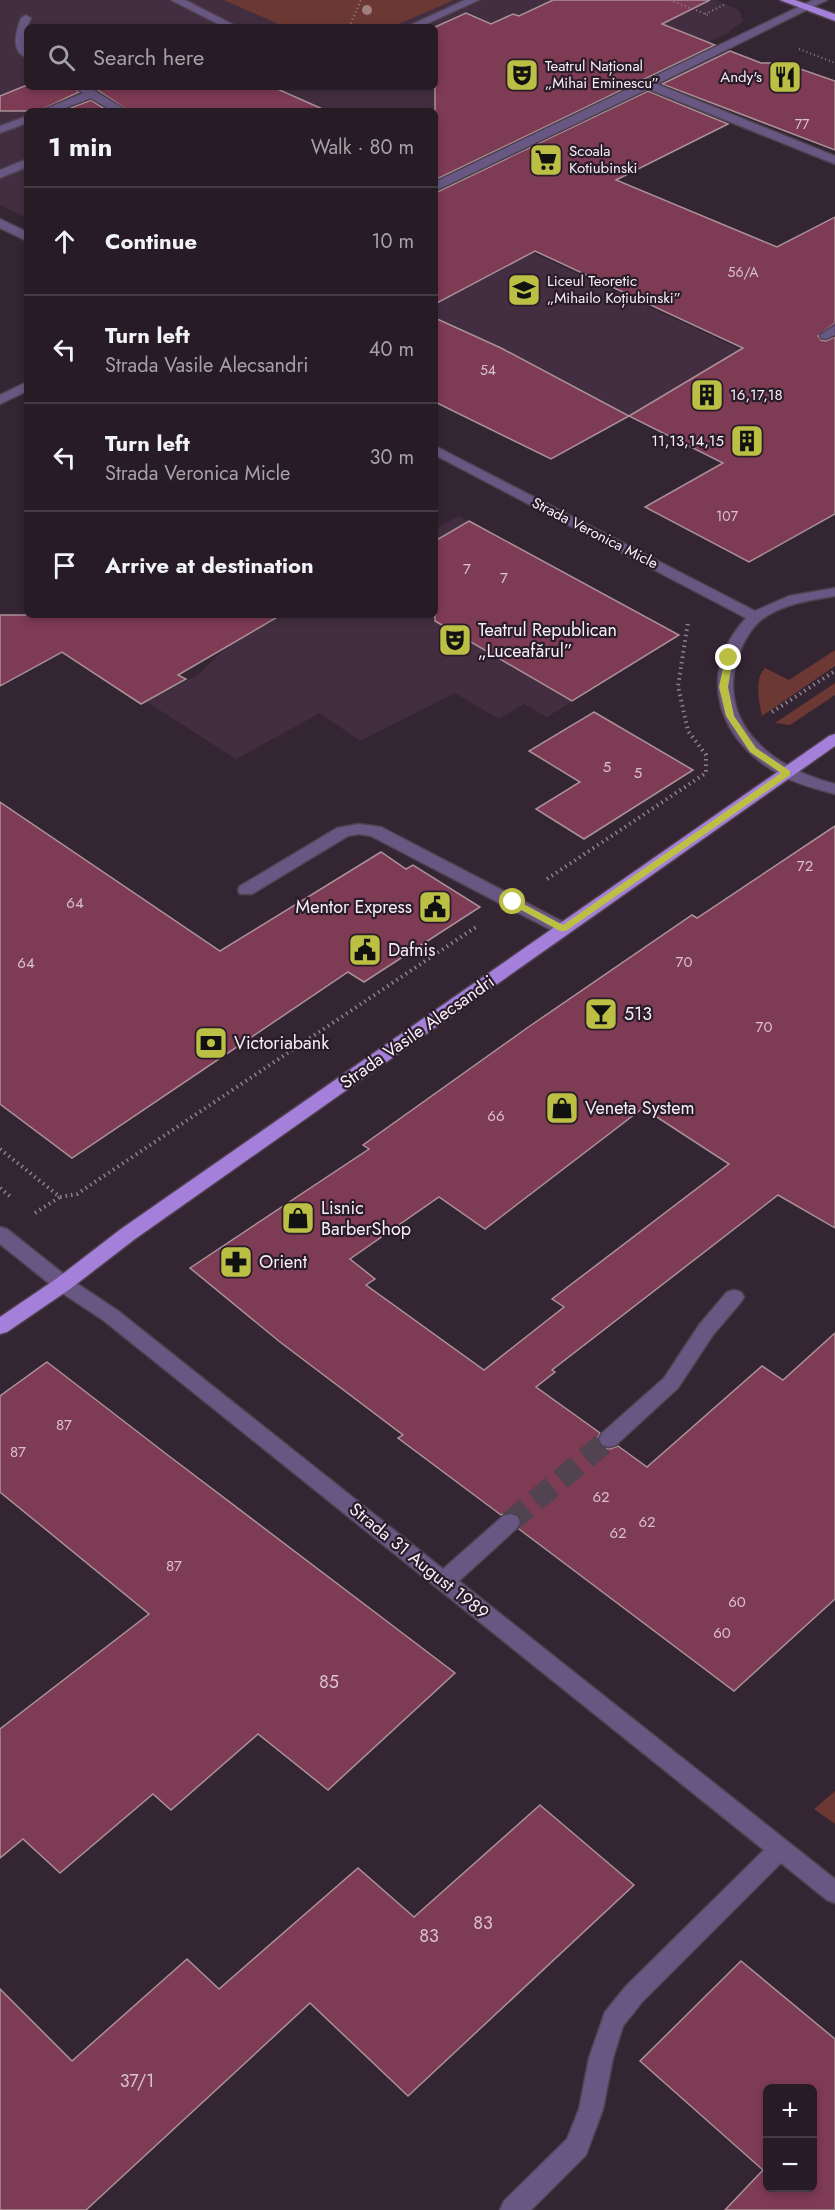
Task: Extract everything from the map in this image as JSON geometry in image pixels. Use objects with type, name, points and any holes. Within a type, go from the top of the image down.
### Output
[{"type":"main road","points":[[785,0],[835,18]]},
{"type":"main road","name":"Strada Vasile Alecsandri","points":[[0,1327],[63,1284],[128,1234],[835,739]]},
{"type":"street","points":[[176,0],[227,24]]},
{"type":"street","points":[[418,24],[474,0]]},
{"type":"street","points":[[438,186],[822,0]]},
{"type":"street","points":[[24,52],[19,38],[26,18]]},
{"type":"street","points":[[646,84],[835,160]]},
{"type":"street","points":[[86,90],[115,108]]},
{"type":"street","points":[[54,108],[92,93]]},
{"type":"street","points":[[0,130],[24,120]]},
{"type":"street","points":[[0,174],[24,164]]},
{"type":"street","points":[[0,223],[24,235]]},
{"type":"street","points":[[0,400],[24,388]]},
{"type":"street","name":"Strada Veronica Micle","points":[[438,452],[756,617]]},
{"type":"street","points":[[835,592],[790,599],[756,617],[740,635],[729,658],[723,687],[730,716],[753,750],[787,773],[835,789]]},
{"type":"street","points":[[246,890],[343,832],[359,829],[375,831],[563,929]]},
{"type":"street","name":"Strada 31 August 1989","points":[[0,1233],[63,1284],[110,1315],[835,1893]]},
{"type":"street","points":[[609,1439],[671,1383],[706,1330],[734,1296]]},
{"type":"street","points":[[444,1581],[510,1522]]},
{"type":"street","points":[[513,2210],[577,2147],[591,2109],[601,2058],[613,2019],[634,1994],[780,1849]]},
{"type":"path","points":[[350,24],[361,0]]},
{"type":"path","points":[[670,0],[715,17]]},
{"type":"path","points":[[705,14],[726,4]]},
{"type":"path","points":[[801,50],[835,63]]},
{"type":"path","points":[[0,1149],[60,1197],[77,1194],[706,773],[706,755],[688,731],[678,686],[688,620]]},
{"type":"shaded area","points":[[0,0],[716,0],[739,10],[743,21],[729,32],[438,172],[438,108],[24,108],[24,217],[0,205]]},
{"type":"shaded area","points":[[224,0],[454,0],[399,24],[278,24]]},
{"type":"shaded area","name":"Liceul Teoretic „Mihailo Koțiubinski”","points":[[456,217],[750,354],[718,363],[551,459],[438,403],[438,225]]},
{"type":"shaded area","name":"Teatrul Republican „Luceafărul”","points":[[459,516],[679,635],[547,717],[524,704],[499,719],[455,693],[360,741],[320,713],[236,759],[147,702],[199,674],[229,645],[278,618],[438,618],[438,527]]},
{"type":"shaded area","points":[[835,650],[835,666],[762,716],[758,684],[765,668],[789,680]]},
{"type":"shaded area","points":[[835,683],[835,695],[790,725],[775,723]]},
{"type":"shaded area","points":[[835,1791],[835,1824],[814,1809]]},
{"type":"building","name":"Teatrul Național „Mihai Eminescu”","points":[[553,0],[710,0],[662,24],[715,45],[438,179],[438,108],[435,108],[435,90],[438,90],[438,26],[466,13],[491,24],[513,14],[519,16]]},
{"type":"building","points":[[730,51],[761,63],[783,63],[835,81],[835,150],[662,84]]},
{"type":"building","points":[[24,86],[24,90],[77,90],[79,92],[45,108],[24,108],[24,111],[0,111],[0,96]]},
{"type":"building","points":[[98,90],[280,90],[320,108],[124,108]]},
{"type":"building","points":[[648,91],[728,124],[616,180],[777,247],[835,217],[835,323],[818,336],[821,340],[826,341],[835,337],[835,514],[749,562],[645,507],[723,463],[629,416],[743,348],[535,251],[438,302],[438,192]]},
{"type":"building","points":[[91,100],[103,108],[71,108]]},
{"type":"building","points":[[438,319],[501,348],[629,416],[551,459],[438,403]]},
{"type":"building","name":"Teatrul Republican „Luceafărul”","points":[[469,521],[679,635],[572,701],[435,621],[435,618],[438,618],[438,539]]},
{"type":"building","points":[[0,615],[24,615],[24,618],[276,618],[178,675],[186,679],[141,704],[62,652],[0,686]]},
{"type":"building","points":[[594,712],[693,770],[584,839],[536,809],[580,782],[529,751]]},
{"type":"building","points":[[0,802],[220,951],[381,852],[406,869],[413,865],[480,907],[364,982],[348,972],[72,1158],[0,1104]]},
{"type":"building","points":[[835,826],[835,1228],[778,1195],[552,1370],[555,1372],[536,1387],[600,1433],[597,1440],[601,1447],[610,1449],[618,1446],[647,1467],[762,1366],[783,1380],[835,1333],[835,1599],[734,1691],[519,1529],[522,1521],[518,1514],[509,1512],[501,1515],[398,1438],[403,1435],[280,1342],[190,1268],[369,1149],[363,1145],[527,1028],[692,915],[697,918]],"holes":[[[643,1108],[729,1164],[552,1299],[564,1307],[484,1370],[366,1285],[375,1279],[350,1259],[439,1197],[485,1229]]]},
{"type":"building","points":[[47,1362],[455,1673],[328,1790],[258,1734],[171,1810],[153,1794],[60,1873],[23,1839],[0,1858],[0,1729],[149,1614],[0,1492],[0,1396]]},
{"type":"building","points":[[540,1805],[634,1885],[408,2096],[310,2003],[86,2210],[0,2210],[0,1989],[72,2061],[187,1959],[219,1989],[358,1868],[414,1917]]},
{"type":"building","points":[[741,1961],[835,2039],[835,2210],[725,2210],[763,2170],[640,2061]]},
{"type":"tunnel","points":[[510,1522],[609,1439]]},
{"type":"place","name":"Teatrul Național „Mihai Eminescu”","points":[[522,75]]},
{"type":"place","name":"Andy's","points":[[785,77]]},
{"type":"place","name":"Scoala Kotiubinski","points":[[546,160]]},
{"type":"place","name":"Liceul Teoretic „Mihailo Koțiubinski”","points":[[524,290]]},
{"type":"place","name":"16,17,18","points":[[707,395]]},
{"type":"place","name":"11,13,14,15","points":[[747,441]]},
{"type":"place","name":"Teatrul Republican „Luceafărul”","points":[[455,640]]},
{"type":"place","name":"Mentor Express","points":[[435,907]]},
{"type":"place","name":"Dafnis","points":[[365,950]]},
{"type":"place","name":"513","points":[[601,1014]]},
{"type":"place","name":"Victoriabank","points":[[211,1043]]},
{"type":"place","name":"Veneta System","points":[[562,1108]]},
{"type":"place","name":"Lisnic BarberShop","points":[[298,1218]]},
{"type":"place","name":"Orient","points":[[236,1262]]},
{"type":"route","points":[[513,902],[563,929],[787,773],[753,750],[730,716],[723,687],[729,658]]}]
